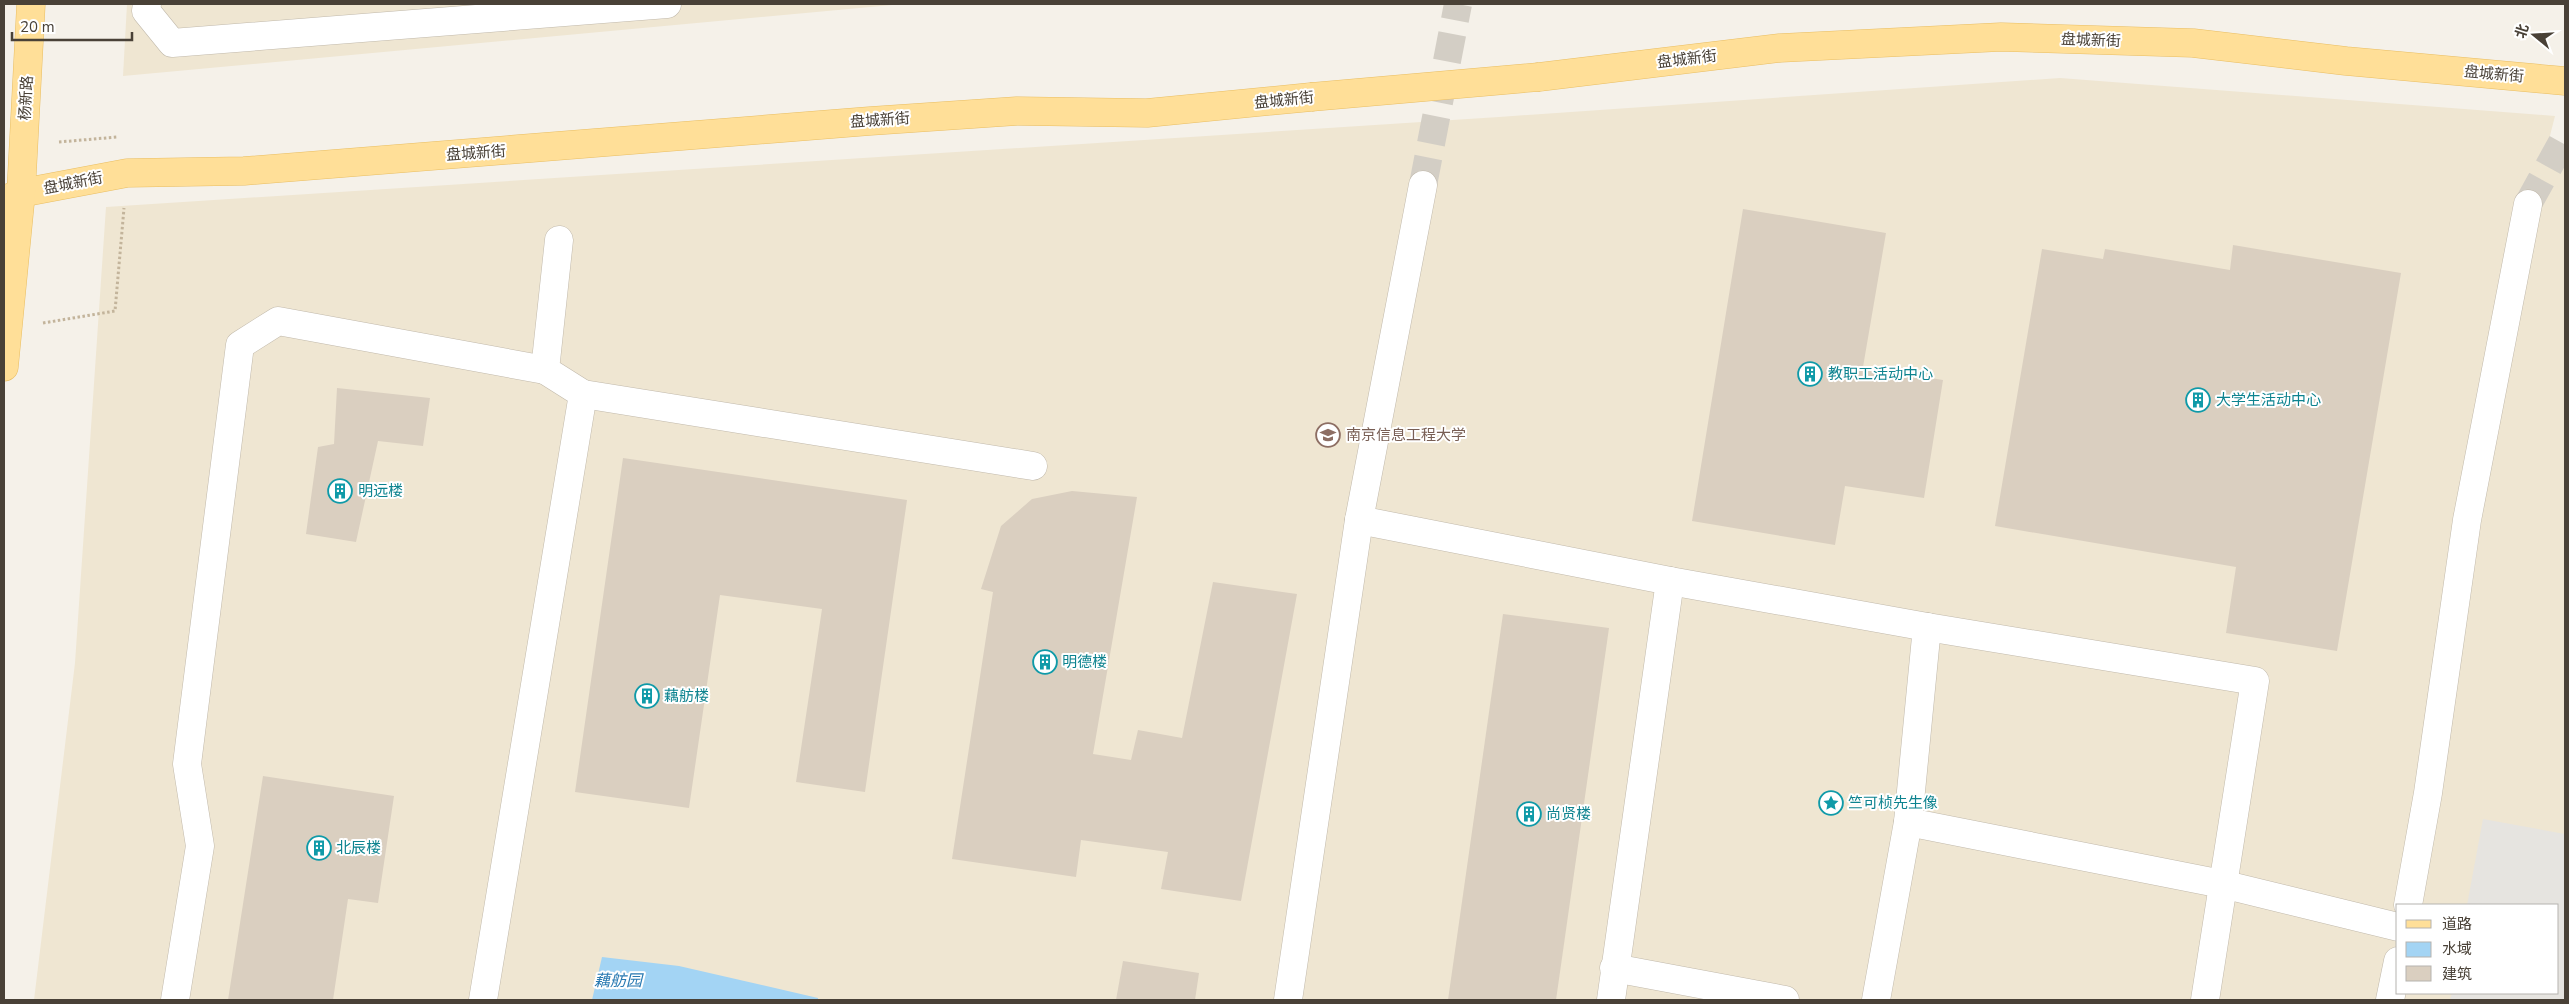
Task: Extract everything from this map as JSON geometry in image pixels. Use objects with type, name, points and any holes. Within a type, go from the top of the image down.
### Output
[{"type":"main road","name":"杨新路","points":[[4,367],[12,196],[23,145],[31,4]]},
{"type":"main road","name":"盘城新街","points":[[12,196],[126,173],[244,171],[870,120],[1017,111],[1147,113],[1539,76],[1780,48],[2001,37],[2193,43],[2346,61],[2565,81]]},
{"type":"lane","points":[[147,4],[146,11],[172,43],[667,4]]},
{"type":"lane","points":[[1288,1000],[1359,520],[1423,185]]},
{"type":"lane","points":[[2408,904],[2428,793],[2467,520],[2528,204]]},
{"type":"lane","points":[[545,370],[559,240]]},
{"type":"lane","points":[[174,1000],[200,846],[187,764],[240,345],[278,321],[545,370],[583,394],[1033,466]]},
{"type":"lane","points":[[483,1000],[583,394]]},
{"type":"lane","points":[[1359,520],[1670,581],[1927,627],[2255,680],[2205,1000]]},
{"type":"lane","points":[[1611,1000],[1670,581]]},
{"type":"lane","points":[[1876,1000],[1908,822],[1927,627]]},
{"type":"lane","points":[[1908,822],[2222,884],[2396,927]]},
{"type":"lane","points":[[1614,968],[1785,1000]]},
{"type":"lane","points":[[2390,1000],[2396,971]]},
{"type":"path","points":[[7,329],[116,311],[130,135],[23,145]]},
{"type":"shaded area","points":[[127,4],[903,4],[123,76]]},
{"type":"shaded area","name":"南京信息工程大学","points":[[2060,78],[2555,116],[2544,159],[2565,161],[2565,1000],[34,1000],[75,663],[106,207],[1499,117]]},
{"type":"shaded area","points":[[2483,819],[2565,834],[2565,1000],[2450,1000],[2452,994],[2559,994],[2559,904],[2467,904]]},
{"type":"water","name":"藕舫园","points":[[602,957],[679,966],[818,998],[818,1000],[592,1000]]},
{"type":"building","name":"教职工活动中心","points":[[1743,209],[1886,233],[1863,367],[1943,380],[1924,498],[1845,486],[1835,545],[1692,521]]},
{"type":"building","name":"大学生活动中心","points":[[2233,245],[2401,273],[2337,651],[2226,633],[2236,567],[1995,526],[2042,249],[2103,259],[2105,249],[2230,270]]},
{"type":"building","name":"明远楼","points":[[337,388],[430,398],[423,446],[378,441],[356,542],[306,534],[318,447],[334,444]]},
{"type":"building","name":"藕舫楼","points":[[623,458],[907,500],[865,792],[796,782],[822,609],[720,595],[689,808],[575,792]]},
{"type":"building","name":"明德楼","points":[[1072,491],[1137,497],[1093,754],[1131,760],[1138,730],[1182,738],[1213,582],[1297,594],[1241,901],[1161,889],[1168,852],[1081,840],[1076,877],[952,859],[993,592],[981,589],[1001,526],[1032,499]]},
{"type":"building","name":"尚贤楼","points":[[1503,614],[1609,628],[1556,1000],[1448,1000]]},
{"type":"building","name":"北辰楼","points":[[263,776],[394,796],[378,903],[348,899],[333,1000],[228,1000]]},
{"type":"building","points":[[1123,961],[1199,973],[1195,1000],[1116,1000]]},
{"type":"tunnel","points":[[1423,185],[1458,4]]},
{"type":"tunnel","points":[[2528,204],[2565,137]]},
{"type":"place","name":"教职工活动中心","points":[[1810,374]]},
{"type":"place","name":"大学生活动中心","points":[[2198,400]]},
{"type":"place","name":"南京信息工程大学","points":[[1328,435]]},
{"type":"place","name":"明远楼","points":[[340,491]]},
{"type":"place","name":"明德楼","points":[[1045,662]]},
{"type":"place","name":"藕舫楼","points":[[647,696]]},
{"type":"place","name":"竺可桢先生像","points":[[1831,803]]},
{"type":"place","name":"尚贤楼","points":[[1529,814]]},
{"type":"place","name":"北辰楼","points":[[319,848]]}]
